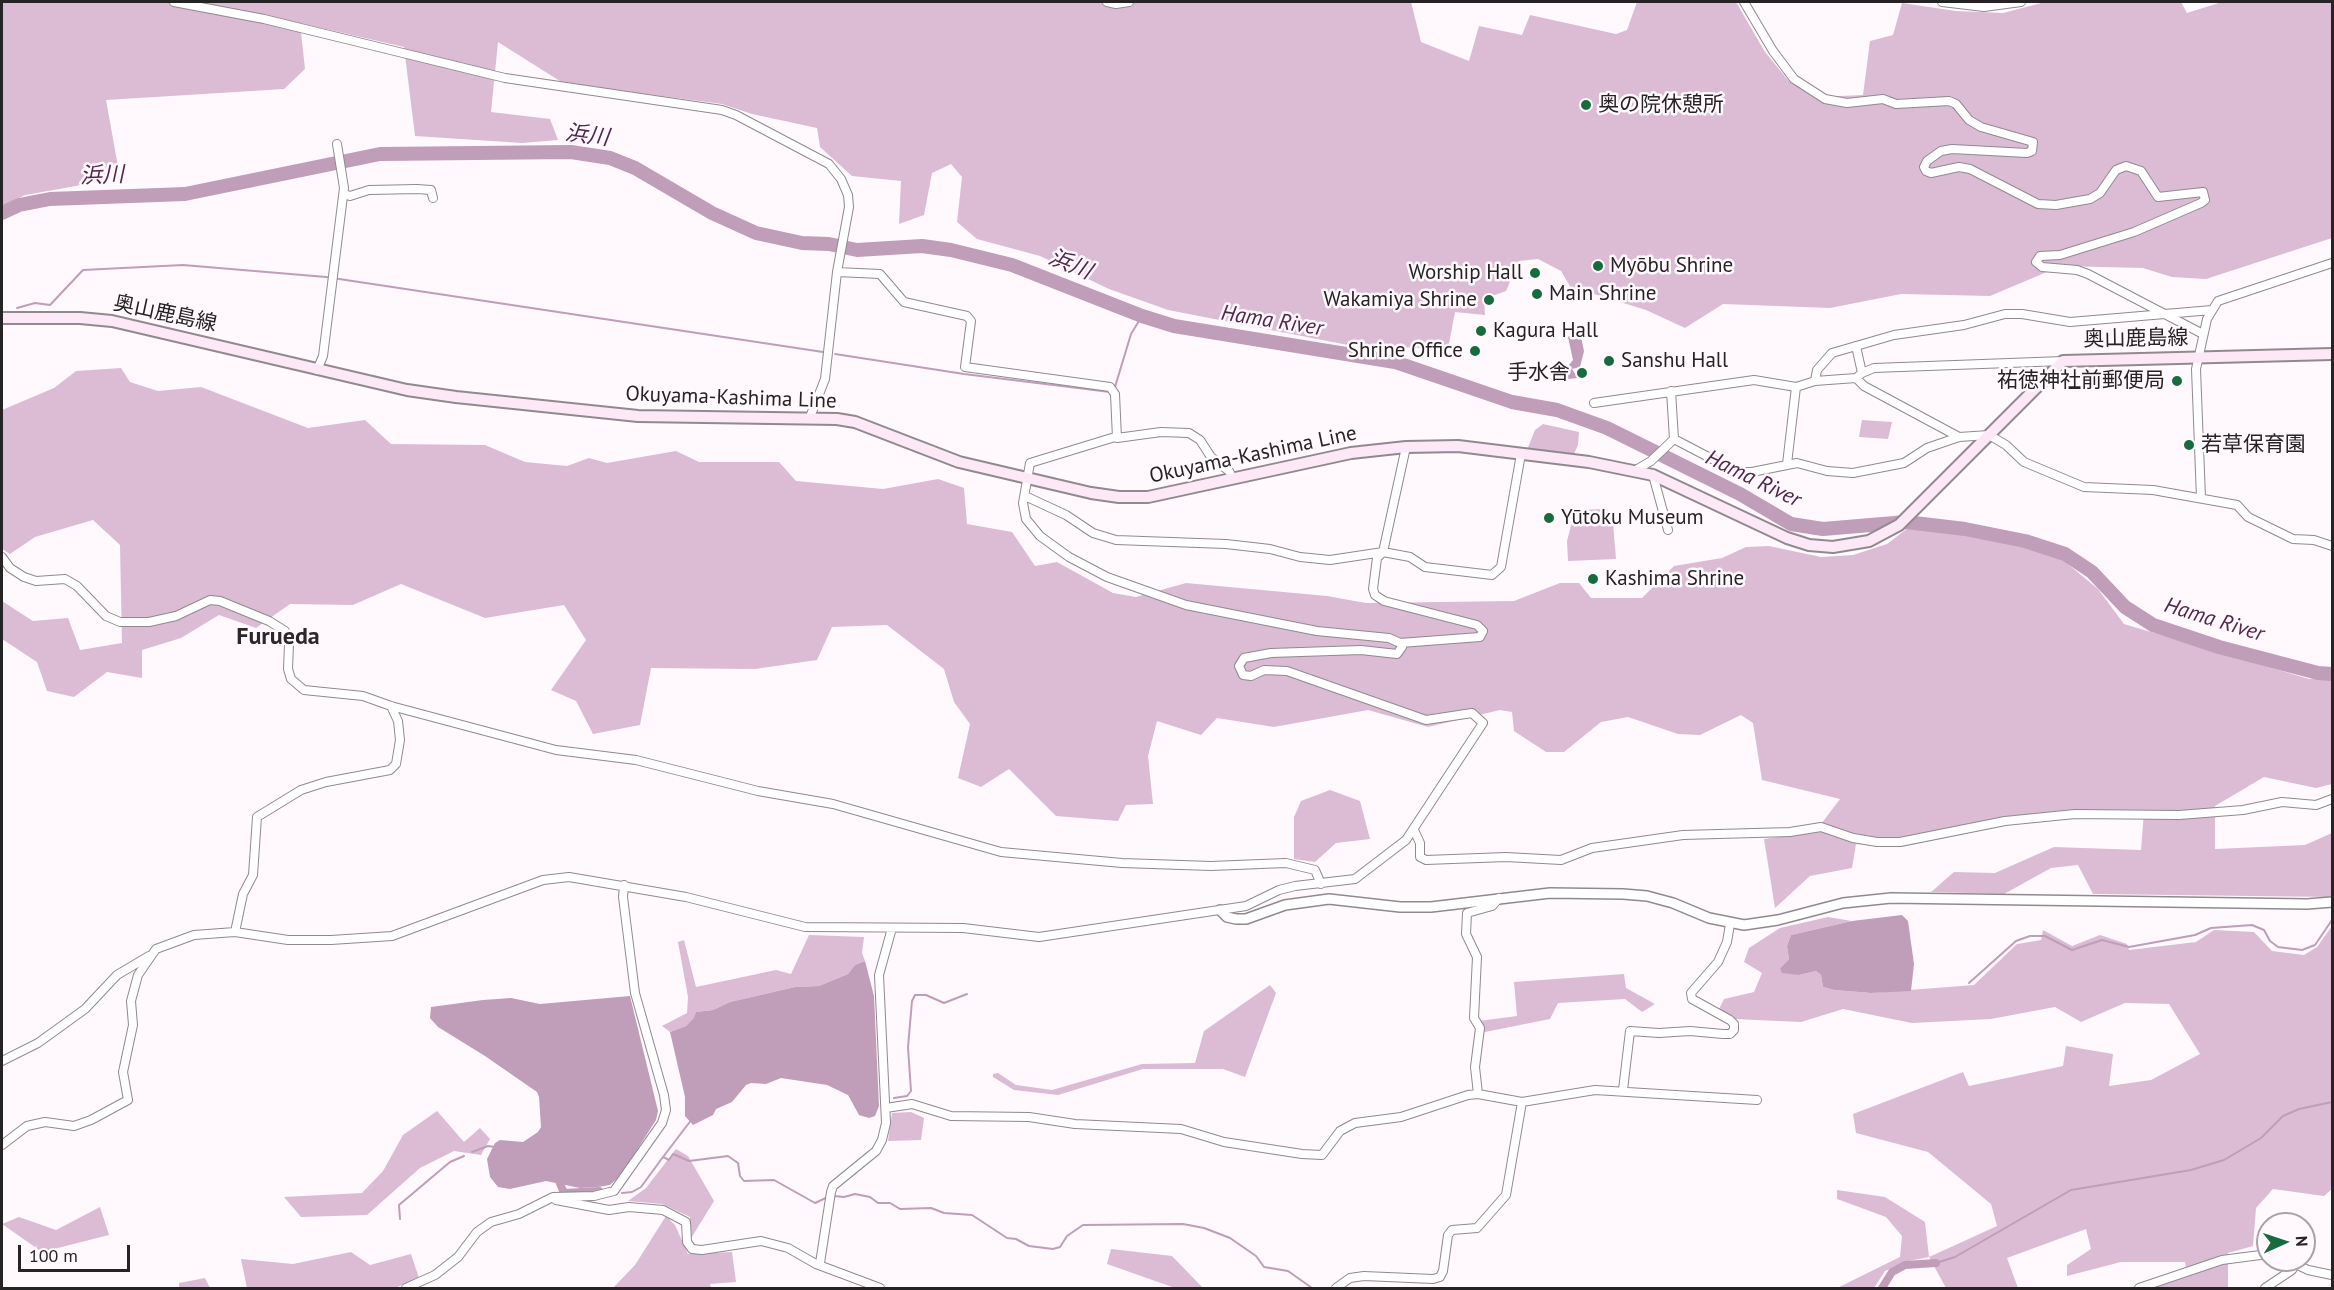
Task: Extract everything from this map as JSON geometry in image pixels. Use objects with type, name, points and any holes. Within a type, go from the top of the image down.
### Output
[{"type":"main road","name":"奥山鹿島線","points":[[2,318],[80,318],[112,321],[317,370]]},
{"type":"main road","name":"奥山鹿島線","points":[[1869,541],[1899,525],[1921,505],[2062,361],[2332,354]]},
{"type":"main road","name":"Okuyama-Kashima Line","points":[[317,370],[407,390],[595,412],[683,418],[810,417],[855,422],[949,459],[1027,479],[1091,493],[1148,497],[1352,453],[1406,447],[1458,446],[1636,470],[1653,475],[1787,538],[1809,545],[1833,547],[1869,541]]},
{"type":"street","points":[[174,2],[264,19],[505,78],[585,88],[736,114],[829,165],[841,178],[848,195],[825,379],[810,417]]},
{"type":"street","points":[[1107,2],[1116,4],[1129,2]]},
{"type":"street","points":[[1744,2],[1773,51],[1794,79],[1825,99],[1847,103],[1883,99],[1896,104],[1949,101],[1956,104],[1969,120],[1981,127],[2029,140],[2034,147],[2027,153],[1952,149],[1941,151],[1927,161],[1924,167],[1926,171],[1959,167],[1970,169],[2038,204],[2056,205],[2090,199],[2100,193],[2116,170],[2126,166],[2141,171],[2158,197],[2165,199],[2203,192],[2205,200],[2201,203],[2134,232],[2060,255],[2036,259],[2038,265],[2042,267],[2077,270],[2088,274],[2203,334]]},
{"type":"street","points":[[1942,2],[1984,7],[2021,2]]},
{"type":"street","points":[[317,370],[323,356],[344,194],[337,144]]},
{"type":"street","points":[[344,194],[350,196],[369,190],[431,190],[433,198]]},
{"type":"street","points":[[2201,498],[2198,357],[2202,351],[2203,334],[2212,310],[2218,301],[2332,263]]},
{"type":"street","points":[[837,270],[880,273],[904,302],[967,316],[971,321],[965,367],[1113,389],[1115,437]]},
{"type":"street","points":[[1815,381],[1817,370],[1826,357],[1856,346],[1894,335],[1964,325],[2005,314],[2022,314],[2070,322],[2212,310]]},
{"type":"street","points":[[1856,346],[1859,375],[1864,386],[1959,437]]},
{"type":"street","points":[[1594,403],[1754,380],[1796,387],[1815,381],[1859,375],[1874,368],[2062,361]]},
{"type":"street","points":[[1787,464],[1796,387]]},
{"type":"street","points":[[1636,470],[1651,461],[1671,442],[1671,391]]},
{"type":"street","points":[[1233,478],[1229,471],[1211,457],[1200,440],[1181,430],[1138,437],[1115,437],[1049,459],[1032,461],[1025,496],[1026,519],[1035,531],[1069,557],[1107,577],[1186,605],[1317,631],[1389,638],[1400,643],[1475,639],[1480,637],[1483,631],[1477,625],[1384,601],[1375,595],[1373,589],[1377,558],[1383,552],[1406,447]]},
{"type":"street","points":[[1671,442],[1737,472],[1752,472],[1787,464],[1837,473],[1882,469],[1904,463],[1927,448],[1959,437],[1989,435],[2006,445],[2024,462],[2084,487],[2153,489],[2237,505],[2248,517],[2293,539],[2314,540],[2332,546]]},
{"type":"street","points":[[1025,496],[1066,515],[1093,533],[1123,541],[1226,544],[1330,560],[1383,552],[1410,557],[1425,567],[1492,575],[1501,567],[1521,454]]},
{"type":"street","points":[[1653,475],[1668,530]]},
{"type":"street","points":[[2,557],[10,568],[24,577],[36,580],[65,579],[77,586],[106,616],[120,622],[149,622],[176,616],[210,600],[220,601],[269,621],[285,631],[290,644],[288,669],[296,686],[319,692],[363,696],[391,706],[556,750],[636,760],[758,791],[833,804],[1001,852],[1133,864],[1211,866],[1286,863],[1315,870],[1321,884]]},
{"type":"street","points":[[2,1062],[38,1043],[86,1009],[117,975],[171,941],[195,935],[235,932],[288,940],[378,938],[411,930],[543,880],[582,877],[805,927],[986,929],[1039,937],[1246,906],[1279,890],[1341,883],[1363,875],[1406,840],[1483,723],[1472,713],[1426,720],[1287,670],[1264,670],[1251,676],[1243,675],[1239,666],[1247,657],[1280,652],[1361,650],[1397,654],[1402,647],[1400,643]]},
{"type":"street","points":[[235,932],[243,894],[253,875],[257,818],[301,790],[326,782],[390,770],[396,764],[400,740],[398,721],[391,706]]},
{"type":"street","points":[[1414,830],[1420,843],[1420,857],[1426,860],[1506,857],[1561,860],[1592,848],[1683,835],[1790,832],[1821,827],[1853,838],[1876,842],[1900,842],[2017,820],[2075,814],[2179,815],[2243,810],[2282,802],[2316,805],[2332,799]]},
{"type":"street","points":[[406,1288],[435,1275],[458,1257],[477,1233],[491,1222],[519,1214],[553,1197],[594,1196],[614,1191],[662,1123],[666,1110],[635,993],[623,897],[624,885]]},
{"type":"street","points":[[1220,910],[1227,917],[1236,919],[1303,901],[1329,899],[1400,907],[1431,907],[1550,893],[1647,897],[1730,924],[1760,924],[1843,903],[1891,898],[2307,904],[2332,902]]},
{"type":"street","points":[[1478,1094],[1475,1066],[1480,1028],[1474,1018],[1477,957],[1466,934],[1467,913],[1492,906],[1499,898]]},
{"type":"street","points":[[1623,1090],[1630,1031],[1730,1034],[1734,1030],[1734,1024],[1730,1020],[1692,999],[1691,993],[1718,962],[1727,942],[1730,924]]},
{"type":"street","points":[[820,1263],[833,1186],[876,1151],[882,1140],[886,1108],[879,975],[892,928]]},
{"type":"street","points":[[2,1145],[27,1126],[45,1122],[74,1126],[91,1120],[128,1100],[123,1072],[134,1025],[131,1001],[138,975],[149,956]]},
{"type":"street","points":[[886,1108],[912,1104],[951,1116],[1029,1117],[1075,1124],[1160,1130],[1181,1129],[1224,1142],[1322,1155],[1340,1131],[1355,1123],[1401,1117],[1478,1094],[1522,1102],[1573,1092],[1623,1090],[1714,1099],[1757,1100]]},
{"type":"street","points":[[1336,1288],[1350,1278],[1364,1276],[1433,1279],[1440,1276],[1443,1271],[1448,1235],[1452,1230],[1477,1228],[1506,1195],[1522,1102]]},
{"type":"street","points":[[551,1200],[609,1210],[629,1207],[663,1210],[686,1221],[687,1242],[692,1249],[702,1250],[761,1241],[788,1248],[816,1264],[820,1263],[832,1270],[880,1288]]},
{"type":"street","points":[[2139,1288],[2222,1260],[2256,1256]]},
{"type":"street","points":[[2316,1270],[2332,1275]]},
{"type":"street","points":[[2265,1288],[2289,1272]]},
{"type":"shaded area","points":[[2,2],[1411,2],[1421,42],[1469,61],[1479,26],[1522,35],[1530,15],[1616,34],[1627,30],[1637,2],[1736,2],[1765,52],[1788,80],[1816,97],[1863,95],[1870,41],[1893,35],[1902,3],[1956,11],[2003,13],[2045,2],[2181,2],[2187,13],[2222,2],[2332,2],[2332,238],[2206,279],[2172,277],[2143,268],[2061,266],[1990,296],[1901,294],[1830,308],[1723,304],[1685,328],[1646,310],[1594,294],[1575,295],[1561,271],[1538,259],[1519,261],[1506,291],[1484,299],[1485,315],[1455,312],[1448,349],[1348,345],[1168,310],[1109,289],[1040,256],[977,239],[957,222],[962,177],[951,164],[932,173],[924,215],[899,224],[901,181],[852,176],[820,147],[817,128],[752,114],[722,104],[563,83],[498,42],[491,112],[550,119],[558,140],[522,143],[415,136],[404,47],[300,23],[305,69],[284,89],[106,100],[119,172],[76,186],[25,195],[2,207]]},
{"type":"shaded area","points":[[1576,332],[1581,337],[1584,351],[1580,367],[1572,369],[1578,378],[1568,379],[1565,370],[1573,360],[1568,337]]},
{"type":"shaded area","points":[[121,368],[130,382],[158,391],[201,387],[308,428],[365,420],[391,444],[485,445],[525,462],[567,466],[589,458],[607,463],[676,451],[699,462],[779,462],[796,481],[883,489],[938,479],[964,488],[967,524],[1012,532],[1035,566],[1057,562],[1113,593],[1136,597],[1186,583],[1327,596],[1366,603],[1514,601],[1560,583],[1579,583],[1591,598],[1642,598],[1674,566],[1722,558],[1746,547],[1769,546],[1821,557],[1853,555],[1887,544],[1908,528],[1997,539],[2063,560],[2098,589],[2124,624],[2309,679],[2332,678],[2332,784],[2316,788],[2264,777],[2215,806],[2215,849],[2305,845],[2332,833],[2332,897],[2093,894],[2078,865],[2051,868],[2004,894],[1931,892],[1954,872],[1995,873],[2054,847],[2141,850],[2144,812],[2028,821],[1901,847],[1856,844],[1852,868],[1810,876],[1775,908],[1764,839],[1815,832],[1840,799],[1762,780],[1753,723],[1741,715],[1700,735],[1678,734],[1628,717],[1601,722],[1564,752],[1546,752],[1514,731],[1512,712],[1500,710],[1428,727],[1368,710],[1274,727],[1217,718],[1201,735],[1157,721],[1148,756],[1153,804],[1126,805],[1118,821],[1056,816],[1009,769],[981,787],[958,778],[970,724],[954,702],[944,669],[887,625],[832,627],[817,660],[755,669],[651,668],[640,725],[593,734],[576,701],[551,690],[586,640],[564,605],[485,618],[401,584],[353,605],[290,604],[256,628],[219,615],[181,638],[142,650],[142,678],[107,672],[74,697],[47,691],[37,662],[2,639],[2,601],[33,621],[68,618],[80,650],[122,643],[120,545],[93,520],[35,537],[10,554],[2,549],[2,410],[54,388],[76,371]]},
{"type":"shaded area","points":[[1862,420],[1892,422],[1888,439],[1859,437]]},
{"type":"shaded area","points":[[1543,424],[1579,432],[1578,445],[1574,454],[1566,456],[1527,450],[1535,430]]},
{"type":"shaded area","points":[[1607,509],[1613,523],[1616,559],[1568,561],[1567,541],[1575,510]]},
{"type":"shaded area","points":[[1330,790],[1360,801],[1370,839],[1336,843],[1315,862],[1294,859],[1294,817],[1301,801]]},
{"type":"shaded area","points":[[1902,915],[1908,921],[1914,964],[1911,991],[1871,993],[1834,990],[1823,987],[1821,975],[1816,971],[1799,975],[1782,973],[1780,968],[1789,959],[1787,946],[1791,935],[1852,921]]},
{"type":"shaded area","points":[[1828,917],[1852,921],[1791,935],[1787,946],[1789,959],[1780,968],[1799,975],[1816,971],[1821,975],[1823,987],[1871,993],[1974,985],[2017,944],[2041,940],[2043,930],[2072,946],[2100,935],[2127,944],[2129,950],[2196,942],[2214,930],[2254,932],[2272,951],[2304,955],[2317,947],[2332,926],[2332,1189],[2324,1196],[2273,1189],[2256,1208],[2253,1246],[2228,1253],[2228,1288],[2137,1288],[2187,1274],[2185,1262],[2121,1262],[2067,1276],[2067,1265],[2091,1249],[2086,1229],[2007,1258],[2018,1288],[1946,1288],[1929,1257],[1997,1226],[1991,1204],[1928,1152],[1856,1133],[1853,1114],[1963,1072],[1969,1086],[2063,1066],[2066,1046],[2113,1054],[2109,1086],[2151,1080],[2200,1054],[2169,1004],[2125,1003],[2081,1022],[2055,1007],[1991,1019],[1912,1023],[1843,1009],[1801,1022],[1733,1019],[1718,1011],[1724,999],[1754,992],[1762,973],[1744,962],[1749,948],[1780,928]]},
{"type":"shaded area","points":[[809,935],[864,937],[862,953],[865,961],[855,965],[848,974],[819,986],[795,987],[730,1002],[713,1010],[696,1012],[695,1018],[686,1026],[670,1032],[662,1026],[687,1013],[688,997],[678,942],[684,940],[696,987],[776,970],[791,974]]},
{"type":"shaded area","points":[[865,961],[874,996],[879,1106],[875,1116],[869,1118],[859,1115],[848,1095],[827,1085],[781,1078],[766,1084],[746,1085],[732,1102],[716,1109],[713,1115],[693,1125],[685,1116],[685,1097],[670,1032],[686,1026],[694,1018],[696,1012],[713,1010],[730,1002],[795,987],[819,986],[848,974],[855,965]]},
{"type":"shaded area","points":[[1624,974],[1626,988],[1655,1004],[1642,1012],[1625,999],[1558,1003],[1550,1019],[1480,1033],[1479,1021],[1517,1016],[1514,982]]},
{"type":"shaded area","points":[[1270,985],[1276,993],[1245,1077],[1223,1069],[1143,1069],[1058,1095],[1014,1090],[993,1077],[993,1074],[998,1073],[1016,1085],[1052,1090],[1142,1064],[1195,1063],[1204,1031]]},
{"type":"shaded area","points":[[630,996],[658,1111],[656,1120],[621,1175],[610,1185],[598,1187],[580,1188],[546,1181],[510,1189],[498,1187],[490,1177],[487,1159],[495,1143],[500,1140],[523,1142],[538,1132],[541,1127],[539,1097],[537,1092],[438,1027],[430,1018],[431,1007],[511,998],[540,1004]]},
{"type":"shaded area","points":[[437,1111],[464,1142],[480,1128],[490,1139],[481,1155],[454,1151],[420,1168],[367,1215],[301,1217],[284,1197],[362,1193],[383,1171],[403,1135]]},
{"type":"shaded area","points":[[911,1112],[924,1118],[921,1140],[888,1141],[892,1113]]},
{"type":"shaded area","points":[[676,1149],[688,1156],[714,1201],[690,1240],[690,1217],[662,1204],[628,1201],[646,1188]]},
{"type":"shaded area","points":[[1837,1190],[1885,1197],[1925,1222],[1929,1257],[1909,1261],[1885,1271],[1874,1288],[1837,1288],[1900,1257],[1902,1236],[1886,1217],[1837,1199]]},
{"type":"shaded area","points":[[100,1207],[109,1235],[42,1252],[2,1224],[19,1217],[56,1230]]},
{"type":"shaded area","points":[[666,1216],[675,1225],[688,1254],[732,1252],[736,1282],[710,1284],[711,1288],[613,1288],[635,1265]]},
{"type":"shaded area","points":[[1111,1249],[1172,1256],[1203,1288],[1175,1288],[1107,1264]]},
{"type":"shaded area","points":[[351,1252],[370,1265],[411,1254],[419,1278],[395,1288],[247,1288],[241,1259],[293,1264]]},
{"type":"shaded area","points":[[205,1278],[210,1288],[179,1288],[179,1283]]},
{"type":"waterway","name":"Hama River","points":[[2,213],[19,205],[50,199],[185,194],[380,154],[571,152],[610,158],[635,168],[712,213],[756,233],[802,243],[829,244],[857,250],[922,246],[951,250],[1012,265],[1142,316],[1174,326],[1395,362],[1512,402],[1557,410],[1607,428],[1740,494],[1791,524],[1823,529],[1906,522],[1965,529],[2025,541],[2065,554],[2092,572],[2125,607],[2153,625],[2219,647],[2318,673],[2332,674]]},
{"type":"waterway","points":[[17,308],[35,303],[50,305],[83,270],[183,265],[326,277],[823,352]]},
{"type":"waterway","points":[[835,354],[964,374],[1110,392],[1115,387],[1131,334],[1142,316]]},
{"type":"waterway","points":[[1969,983],[2016,941],[2030,936],[2045,936],[2072,950],[2102,940],[2129,947],[2195,935],[2211,928],[2252,925],[2264,930],[2270,941],[2278,947],[2302,950],[2315,945],[2332,920]]},
{"type":"waterway","points":[[894,1098],[907,1096],[911,1091],[908,1047],[912,1001],[915,995],[926,995],[944,1003],[967,994]]},
{"type":"waterway","points":[[1936,1263],[1955,1257],[2071,1190],[2191,1170],[2224,1160],[2261,1138],[2283,1116],[2299,1109],[2332,1102]]},
{"type":"waterway","points":[[663,1157],[692,1119]]},
{"type":"waterway","points":[[472,1152],[488,1146],[495,1147]]},
{"type":"waterway","points":[[622,1193],[632,1192],[641,1187],[663,1157],[669,1160],[673,1154],[689,1161],[728,1156],[738,1163],[740,1176],[744,1181],[774,1180],[815,1203],[828,1197]]},
{"type":"waterway","points":[[400,1219],[399,1205],[450,1162],[464,1156]]},
{"type":"waterway","points":[[559,1181],[564,1193],[599,1191]]},
{"type":"waterway","points":[[834,1196],[844,1197],[855,1194],[870,1197],[878,1203],[890,1203],[900,1209],[931,1208],[944,1213],[972,1215],[1007,1238],[1016,1239],[1029,1246],[1053,1249],[1060,1247],[1067,1236],[1083,1225],[1183,1224],[1204,1228],[1230,1238],[1256,1256],[1264,1267],[1288,1271],[1312,1288]]},
{"type":"waterway","points":[[1882,1288],[1892,1272],[1905,1265],[1936,1263]]},
{"type":"place","name":"奥の院休憩所","points":[[1586,105]]},
{"type":"place","name":"Myōbu Shrine","points":[[1598,266]]},
{"type":"place","name":"Worship Hall","points":[[1535,273]]},
{"type":"place","name":"Main Shrine","points":[[1537,294]]},
{"type":"place","name":"Wakamiya Shrine","points":[[1489,300]]},
{"type":"place","name":"Kagura Hall","points":[[1481,331]]},
{"type":"place","name":"Shrine Office","points":[[1475,351]]},
{"type":"place","name":"Sanshu Hall","points":[[1609,361]]},
{"type":"place","name":"手水舎","points":[[1582,373]]},
{"type":"place","name":"祐徳神社前郵便局","points":[[2177,381]]},
{"type":"place","name":"若草保育園","points":[[2189,445]]},
{"type":"place","name":"Yūtoku Museum","points":[[1549,518]]},
{"type":"place","name":"Kashima Shrine","points":[[1593,579]]},
{"type":"district","name":"Furueda","points":[[278,637]]},
{"type":"water label","name":"浜川","points":[[587,136]]},
{"type":"water label","name":"浜川","points":[[102,176]]},
{"type":"water label","name":"浜川","points":[[1070,265]]}]
